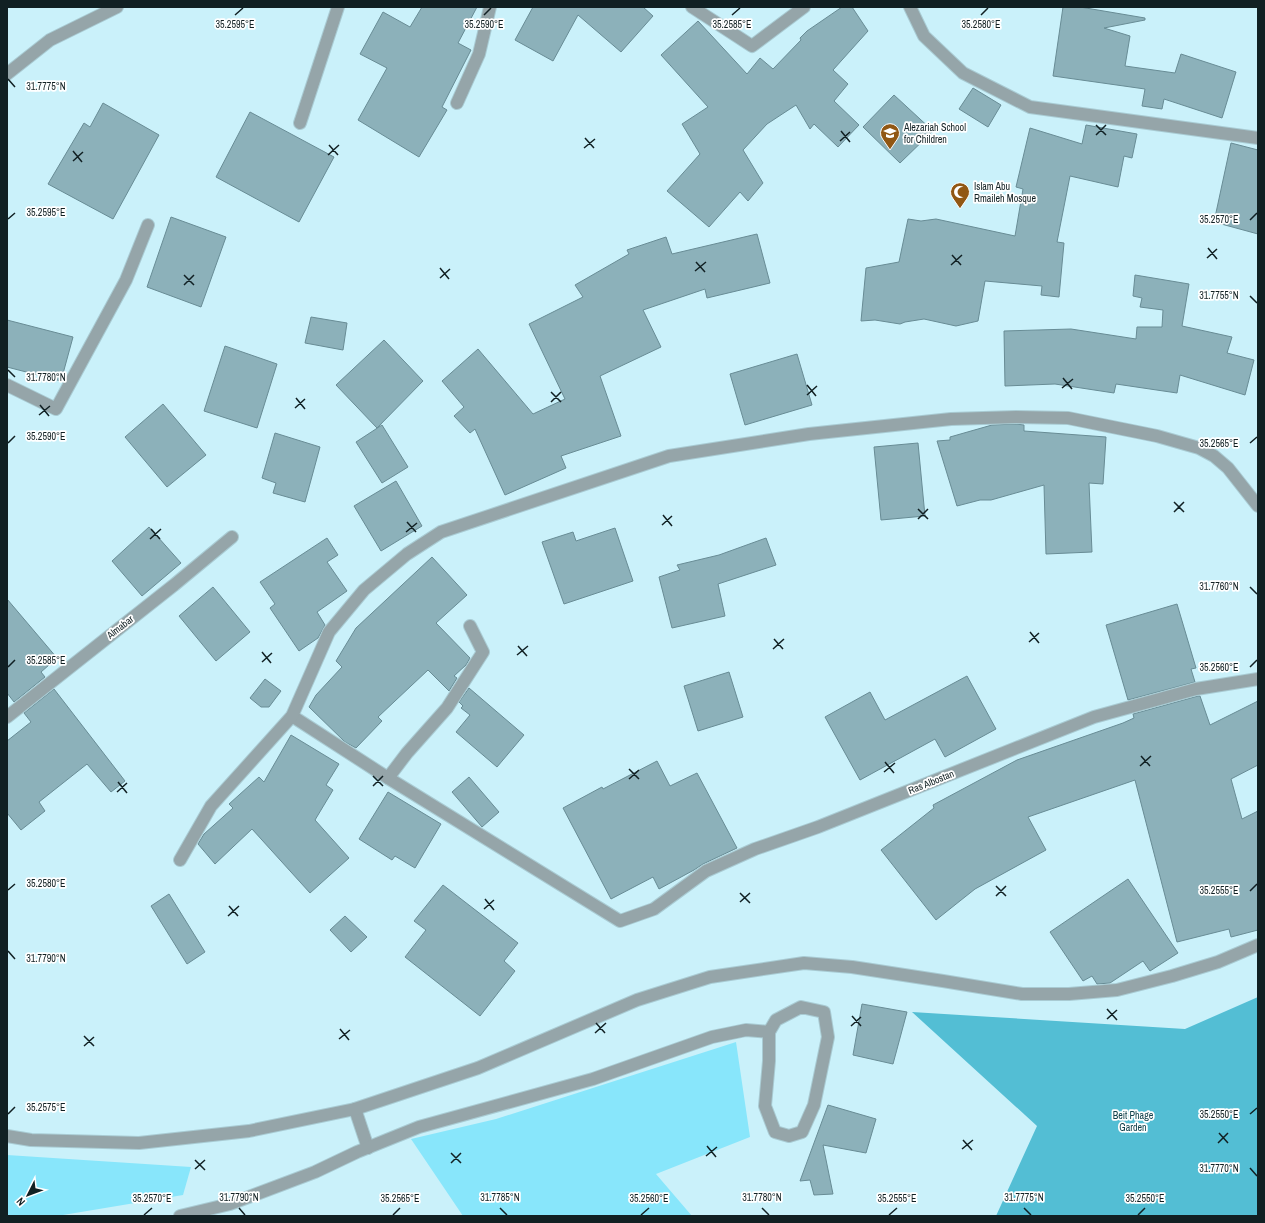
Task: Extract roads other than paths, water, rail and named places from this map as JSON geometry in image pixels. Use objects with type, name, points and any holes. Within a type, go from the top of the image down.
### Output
[{"type":"street","points":[[7,74],[50,40],[117,7]]},
{"type":"street","points":[[300,123],[338,7]]},
{"type":"street","points":[[457,103],[479,54],[490,7]]},
{"type":"street","points":[[692,7],[752,46],[804,7]]},
{"type":"street","points":[[910,7],[924,36],[963,73],[1030,107],[1258,138]]},
{"type":"street","points":[[7,385],[56,409],[126,280],[148,225]]},
{"type":"street","points":[[180,860],[211,806],[292,716],[329,632],[364,590],[407,554],[441,532],[668,456],[809,434],[951,419],[1016,417],[1068,418],[1157,436],[1199,448],[1214,456],[1228,468],[1258,506]]},
{"type":"street","name":"Almabar","points":[[7,717],[174,585],[232,537]]},
{"type":"street","points":[[292,716],[388,778],[407,753],[447,708],[483,652],[470,626]]},
{"type":"street","name":"Ras Albostan","points":[[388,778],[620,921],[654,909],[706,871],[754,849],[818,827],[1094,718],[1196,689],[1258,679]]},
{"type":"street","points":[[7,1136],[31,1140],[139,1143],[249,1131],[355,1109],[478,1068],[637,1000],[710,977],[804,963],[852,968],[1022,994],[1069,994],[1117,990],[1166,978],[1218,962],[1258,945]]},
{"type":"street","points":[[800,1007],[824,1012],[828,1037],[814,1105],[802,1132],[790,1136],[775,1132],[765,1106],[769,1062],[769,1032],[776,1020],[800,1007]]},
{"type":"street","points":[[180,1216],[230,1204],[315,1172],[419,1127],[594,1079],[712,1037],[746,1030],[769,1032]]},
{"type":"street","points":[[355,1109],[368,1148]]},
{"type":"place","name":"Alezariah School for Children","points":[[890,150]]},
{"type":"place","name":"Islam Abu Rmaileh Mosque","points":[[960,209]]},
{"type":"park label","name":"Beit Phage Garden","points":[[1133,1120]]}]
